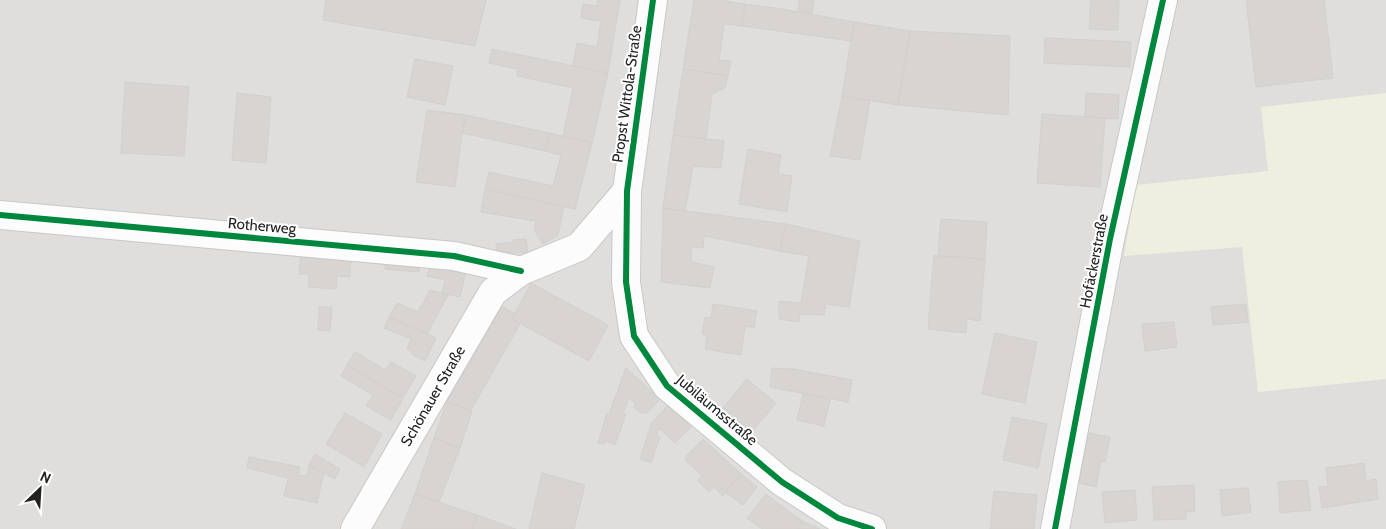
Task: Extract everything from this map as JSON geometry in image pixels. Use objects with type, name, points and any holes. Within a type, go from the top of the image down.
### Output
[{"type":"street","name":"Propst Wittola-Straße","points":[[626,191],[653,0]]},
{"type":"street","name":"Hofäckerstraße","points":[[1055,529],[1110,239],[1163,0]]},
{"type":"street","points":[[521,271],[579,247],[626,191]]},
{"type":"street","name":"Jubiläumsstraße","points":[[626,191],[626,282],[634,336],[667,386],[782,482],[838,518],[872,529]]},
{"type":"street","name":"Rotherweg","points":[[0,215],[454,256],[521,271]]},
{"type":"street","name":"Schönauer Straße","points":[[356,529],[493,292],[521,271]]},
{"type":"shaded area","points":[[0,0],[1386,0],[1386,529],[0,529]]},
{"type":"green space","points":[[1386,93],[1386,379],[1258,392],[1242,247],[1124,256],[1136,185],[1268,171],[1261,107]]},
{"type":"building","points":[[326,0],[486,0],[475,46],[323,20]]},
{"type":"building","points":[[598,0],[620,0],[608,73],[573,66],[577,43],[597,47],[601,21],[581,18],[583,4],[597,6]]},
{"type":"building","points":[[694,0],[719,0],[745,4],[742,26],[724,24],[719,60],[731,61],[728,76],[683,69]]},
{"type":"building","points":[[799,0],[814,0],[812,13],[798,11]]},
{"type":"building","points":[[1091,0],[1119,0],[1118,30],[1089,29]]},
{"type":"building","points":[[1246,0],[1324,0],[1333,78],[1256,87]]},
{"type":"building","points":[[745,4],[854,22],[851,41],[742,26]]},
{"type":"building","points":[[854,22],[910,31],[898,105],[842,96]]},
{"type":"building","points":[[910,31],[1010,36],[1008,115],[898,105]]},
{"type":"building","points":[[1045,38],[1131,42],[1130,67],[1044,63]]},
{"type":"building","points":[[492,49],[608,73],[592,143],[563,136],[573,88],[517,76],[518,69],[489,63]]},
{"type":"building","points":[[415,59],[453,66],[445,105],[407,97]]},
{"type":"building","points":[[683,69],[728,76],[725,88],[712,94],[706,139],[673,135]]},
{"type":"building","points":[[125,82],[189,87],[184,156],[121,153]]},
{"type":"building","points":[[237,93],[271,97],[266,163],[232,160]]},
{"type":"building","points":[[1086,93],[1119,95],[1118,119],[1085,117]]},
{"type":"building","points":[[842,96],[870,100],[860,160],[830,156]]},
{"type":"building","points":[[427,110],[466,115],[455,187],[416,182]]},
{"type":"building","points":[[1042,114],[1105,118],[1100,187],[1037,183]]},
{"type":"building","points":[[466,115],[549,133],[545,151],[462,133]]},
{"type":"building","points":[[549,133],[592,143],[575,209],[485,189],[489,172],[553,186],[561,155],[545,151]]},
{"type":"building","points":[[673,135],[724,141],[721,168],[693,166],[685,211],[663,208]]},
{"type":"building","points":[[748,149],[781,155],[778,174],[792,176],[787,212],[739,204]]},
{"type":"building","points":[[485,189],[564,206],[558,235],[543,244],[534,230],[536,221],[481,212]]},
{"type":"building","points":[[663,208],[786,224],[780,251],[704,236],[703,248],[692,247],[691,262],[714,267],[710,288],[661,282]]},
{"type":"building","points":[[941,219],[987,222],[985,259],[938,256]]},
{"type":"building","points":[[786,224],[860,241],[849,307],[826,304],[824,315],[800,314],[799,322],[779,319],[779,301],[801,303],[809,256],[780,251]]},
{"type":"building","points":[[526,239],[528,252],[497,254],[496,244]]},
{"type":"building","points":[[301,251],[351,254],[350,277],[337,276],[336,289],[308,287],[309,274],[299,274]]},
{"type":"building","points":[[934,255],[985,259],[980,321],[967,319],[966,333],[928,329]]},
{"type":"building","points":[[386,257],[420,260],[419,272],[385,269]]},
{"type":"building","points":[[431,262],[467,266],[460,297],[442,293],[445,280],[427,276]]},
{"type":"building","points":[[531,283],[608,325],[589,361],[512,319]]},
{"type":"building","points":[[430,290],[448,295],[427,334],[389,317],[397,303],[418,312]]},
{"type":"building","points":[[713,304],[757,311],[754,328],[745,326],[741,355],[705,349],[707,335],[702,334],[705,317],[711,318]]},
{"type":"building","points":[[1246,304],[1248,322],[1213,325],[1211,307]]},
{"type":"building","points":[[502,306],[515,314],[512,319],[520,324],[471,410],[447,402]]},
{"type":"building","points":[[319,307],[332,307],[330,331],[318,330]]},
{"type":"building","points":[[389,317],[436,338],[425,361],[411,354],[413,352],[407,349],[411,339],[384,328]]},
{"type":"building","points":[[1174,322],[1177,347],[1145,351],[1142,324]]},
{"type":"building","points":[[995,333],[1037,342],[1025,403],[982,394]]},
{"type":"building","points":[[355,352],[386,370],[391,362],[416,376],[403,398],[347,365]]},
{"type":"building","points":[[347,365],[403,398],[391,420],[366,406],[373,395],[341,376]]},
{"type":"building","points":[[626,368],[660,399],[647,413],[642,414],[634,407],[636,404],[629,398],[623,413],[626,414],[615,445],[605,441],[604,444],[598,443],[607,413],[609,414]]},
{"type":"building","points":[[772,368],[793,369],[852,380],[848,402],[770,387]]},
{"type":"building","points":[[747,379],[776,403],[752,432],[723,408]]},
{"type":"building","points":[[803,394],[830,400],[824,426],[797,420]]},
{"type":"building","points":[[447,402],[472,411],[460,448],[434,438]]},
{"type":"building","points":[[668,405],[691,427],[675,443],[659,428],[656,436],[660,437],[651,463],[640,459],[652,422]]},
{"type":"building","points":[[345,413],[382,434],[364,467],[326,444]]},
{"type":"building","points":[[1012,417],[1047,424],[1038,468],[1003,460]]},
{"type":"building","points":[[1088,433],[1110,437],[1105,462],[1101,461],[1096,487],[1079,483]]},
{"type":"building","points":[[434,438],[460,448],[439,502],[415,494]]},
{"type":"building","points":[[703,439],[740,473],[723,496],[714,487],[709,492],[698,481],[702,476],[685,460],[686,456]]},
{"type":"building","points":[[315,454],[340,469],[335,479],[309,465]]},
{"type":"building","points":[[249,457],[300,467],[298,475],[307,476],[309,465],[324,473],[317,503],[284,496],[288,478],[247,468]]},
{"type":"building","points":[[1364,463],[1366,481],[1376,479],[1378,499],[1322,508],[1319,487],[1328,486],[1326,468]]},
{"type":"building","points":[[542,473],[585,485],[574,529],[529,529]]},
{"type":"building","points":[[740,473],[757,487],[743,505],[725,492]]},
{"type":"building","points":[[1307,480],[1311,510],[1280,513],[1278,482]]},
{"type":"building","points":[[1194,485],[1195,511],[1186,512],[1186,519],[1154,520],[1152,487]]},
{"type":"building","points":[[1248,488],[1251,512],[1222,516],[1220,490]]},
{"type":"building","points":[[1135,490],[1137,520],[1105,523],[1102,492]]},
{"type":"building","points":[[994,491],[1037,495],[1034,529],[990,529]]},
{"type":"building","points":[[415,494],[477,515],[472,529],[401,529]]},
{"type":"building","points":[[766,494],[802,521],[798,529],[762,529],[747,518]]},
{"type":"building","points":[[477,515],[516,529],[472,529]]},
{"type":"building","points":[[802,521],[820,529],[798,529]]},
{"type":"cycle path","points":[[653,0],[627,191],[626,282],[634,336],[667,386],[782,482],[838,518],[872,529]]},
{"type":"cycle path","points":[[1055,529],[1110,239],[1163,0]]},
{"type":"cycle path","points":[[0,215],[454,256],[521,271]]}]
